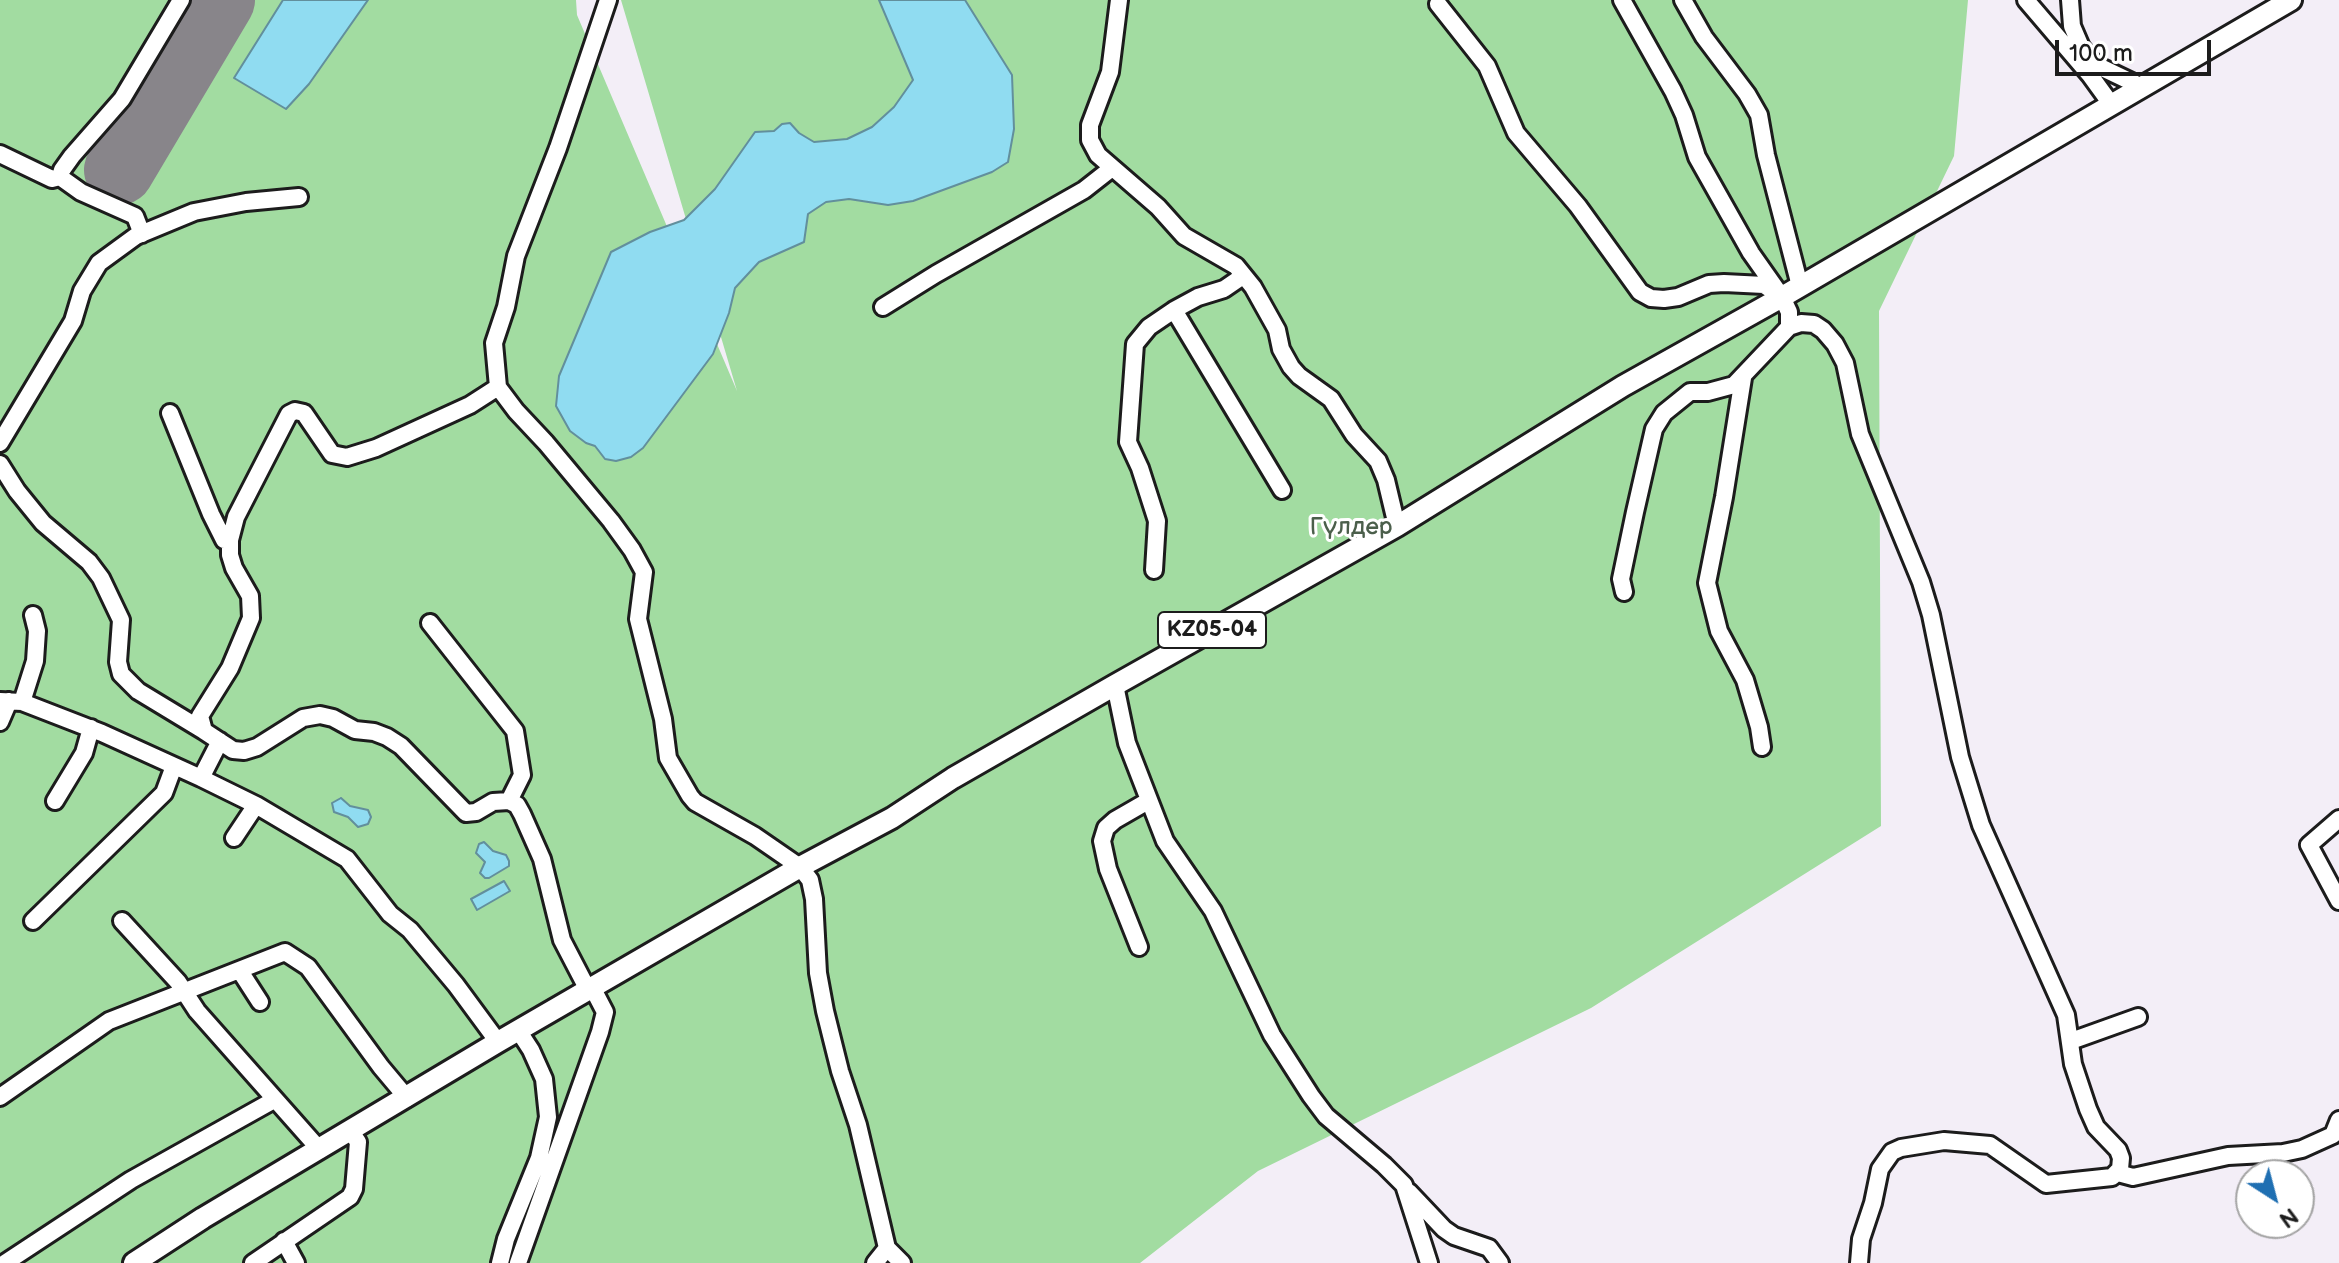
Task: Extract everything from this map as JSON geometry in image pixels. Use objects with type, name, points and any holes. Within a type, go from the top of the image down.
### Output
[{"type":"main road","name":"KZ05-04","points":[[134,1263],[203,1218],[518,1030],[1397,526],[1623,386],[1782,297],[2291,0]]},
{"type":"street","points":[[60,177],[62,170],[127,92],[181,0]]},
{"type":"street","points":[[608,0],[558,148],[516,256],[506,307],[494,343],[498,387],[611,521],[644,572],[638,619],[663,719],[668,758],[690,796],[800,867],[813,890],[818,973],[825,1011],[858,1125],[887,1248],[902,1263]]},
{"type":"street","points":[[1119,0],[1110,72],[1090,125],[1090,140],[1098,155],[1158,207],[1184,236],[1236,266],[1253,287],[1268,310],[1281,349],[1291,367],[1331,399],[1354,435],[1378,461],[1397,526]]},
{"type":"street","points":[[1622,0],[1673,91],[1697,157],[1751,253],[1782,297],[1789,312],[1789,327]]},
{"type":"street","points":[[1683,0],[1704,37],[1759,115],[1769,168],[1800,286]]},
{"type":"street","points":[[2026,0],[2111,104]]},
{"type":"street","points":[[2070,0],[2072,26],[2081,47],[2094,64],[2142,87]]},
{"type":"street","points":[[1435,5],[1487,66],[1516,133],[1578,206],[1640,292],[1651,298],[1664,299],[1678,297],[1709,284],[1724,283],[1764,285],[1782,297]]},
{"type":"street","points":[[0,154],[52,179],[60,177],[81,192],[135,216],[142,234]]},
{"type":"street","points":[[883,307],[1084,190],[1112,168]]},
{"type":"street","points":[[0,443],[73,321],[82,291],[99,263],[123,244],[194,212],[246,202],[299,197]]},
{"type":"street","points":[[1154,570],[1157,521],[1128,442],[1135,344],[1149,327],[1174,310],[1198,297],[1224,289],[1243,276]]},
{"type":"street","points":[[1174,310],[1282,490]]},
{"type":"street","points":[[1624,592],[1621,579],[1654,429],[1664,413],[1690,392],[1724,389],[1743,378],[1789,327],[1801,323],[1814,324],[1835,344],[1845,363],[1860,434],[1921,582],[1931,615],[1960,757],[1981,825],[2066,1015],[2073,1064],[2096,1127],[2118,1150],[2121,1158],[2118,1173]]},
{"type":"street","points":[[1743,378],[1707,583],[1719,631],[1745,680],[1762,747]]},
{"type":"street","points":[[204,731],[200,716],[230,668],[251,618],[250,596],[234,568],[230,540],[243,503],[289,414],[295,411],[304,413],[332,454],[347,457],[376,448],[470,405],[498,387]]},
{"type":"street","points":[[170,413],[215,523],[224,540],[230,540]]},
{"type":"street","points":[[0,464],[43,523],[89,562],[101,578],[121,620],[118,662],[121,674],[138,691],[233,750],[257,747],[303,718],[320,715],[333,718],[355,730],[387,737],[401,746],[466,813],[476,812],[493,802],[509,801],[517,805],[542,859],[562,940],[605,1012],[518,1263]]},
{"type":"street","points":[[0,722],[35,661],[37,631],[33,615]]},
{"type":"street","points":[[430,623],[515,731],[522,775],[509,801]]},
{"type":"street","points":[[1115,685],[1127,743],[1165,841],[1213,911],[1272,1035],[1311,1096],[1326,1116],[1384,1165],[1444,1229],[1454,1236],[1489,1248],[1500,1263]]},
{"type":"street","points":[[10,702],[91,728],[201,778],[256,805],[340,855],[356,868],[390,914],[410,930],[498,1042]]},
{"type":"street","points":[[55,801],[84,753],[91,728]]},
{"type":"street","points":[[201,778],[220,741]]},
{"type":"street","points":[[33,921],[164,793],[174,766]]},
{"type":"street","points":[[1139,947],[1108,869],[1102,841],[1106,828],[1115,820],[1148,801]]},
{"type":"street","points":[[234,838],[256,805]]},
{"type":"street","points":[[2339,819],[2309,845],[2339,901]]},
{"type":"street","points":[[122,921],[178,982],[274,1100],[320,1150]]},
{"type":"street","points":[[0,1097],[109,1021],[285,952],[308,967],[407,1098]]},
{"type":"street","points":[[240,971],[260,1002]]},
{"type":"street","points":[[2071,1041],[2138,1017]]},
{"type":"street","points":[[500,1263],[506,1239],[539,1158],[548,1117],[544,1079],[518,1030]]},
{"type":"street","points":[[5,1263],[131,1180],[274,1100]]},
{"type":"street","points":[[1859,1263],[1861,1239],[1880,1169],[1892,1152],[1901,1148],[1944,1141],[1990,1145],[2046,1184],[2097,1181],[2118,1173],[2133,1177],[2228,1156],[2302,1149],[2333,1135],[2339,1120]]},
{"type":"street","points":[[253,1263],[343,1203],[354,1189],[358,1142],[350,1130]]},
{"type":"street","points":[[1407,1191],[1429,1263]]},
{"type":"street","points":[[284,1241],[296,1263]]},
{"type":"street","points":[[875,1263],[887,1248]]},
{"type":"green space","name":"Гүлдер","points":[[0,0],[576,0],[577,15],[737,391],[621,0],[1968,0],[1954,156],[1879,311],[1881,826],[1591,1008],[1258,1171],[1140,1263],[0,1263]]},
{"type":"water","points":[[283,0],[368,0],[309,84],[286,109],[234,78]]},
{"type":"water","points":[[879,0],[965,0],[1012,75],[1014,129],[1008,162],[992,172],[913,201],[888,205],[849,199],[826,202],[808,214],[804,242],[759,262],[735,288],[713,354],[643,448],[631,457],[616,461],[605,459],[595,446],[570,431],[556,406],[559,376],[611,252],[650,232],[684,220],[715,189],[755,132],[774,131],[782,124],[790,123],[814,142],[847,139],[872,127],[894,107],[913,80]]},
{"type":"water","points":[[341,798],[350,806],[368,810],[371,817],[368,824],[358,827],[348,817],[334,812],[332,803]]},
{"type":"water","points":[[484,842],[493,851],[506,855],[509,861],[509,866],[489,878],[480,873],[485,862],[476,853],[479,844]]},
{"type":"water","points":[[504,881],[510,891],[477,910],[471,899]]},
{"type":"runway","points":[[119,170],[220,0]]}]
